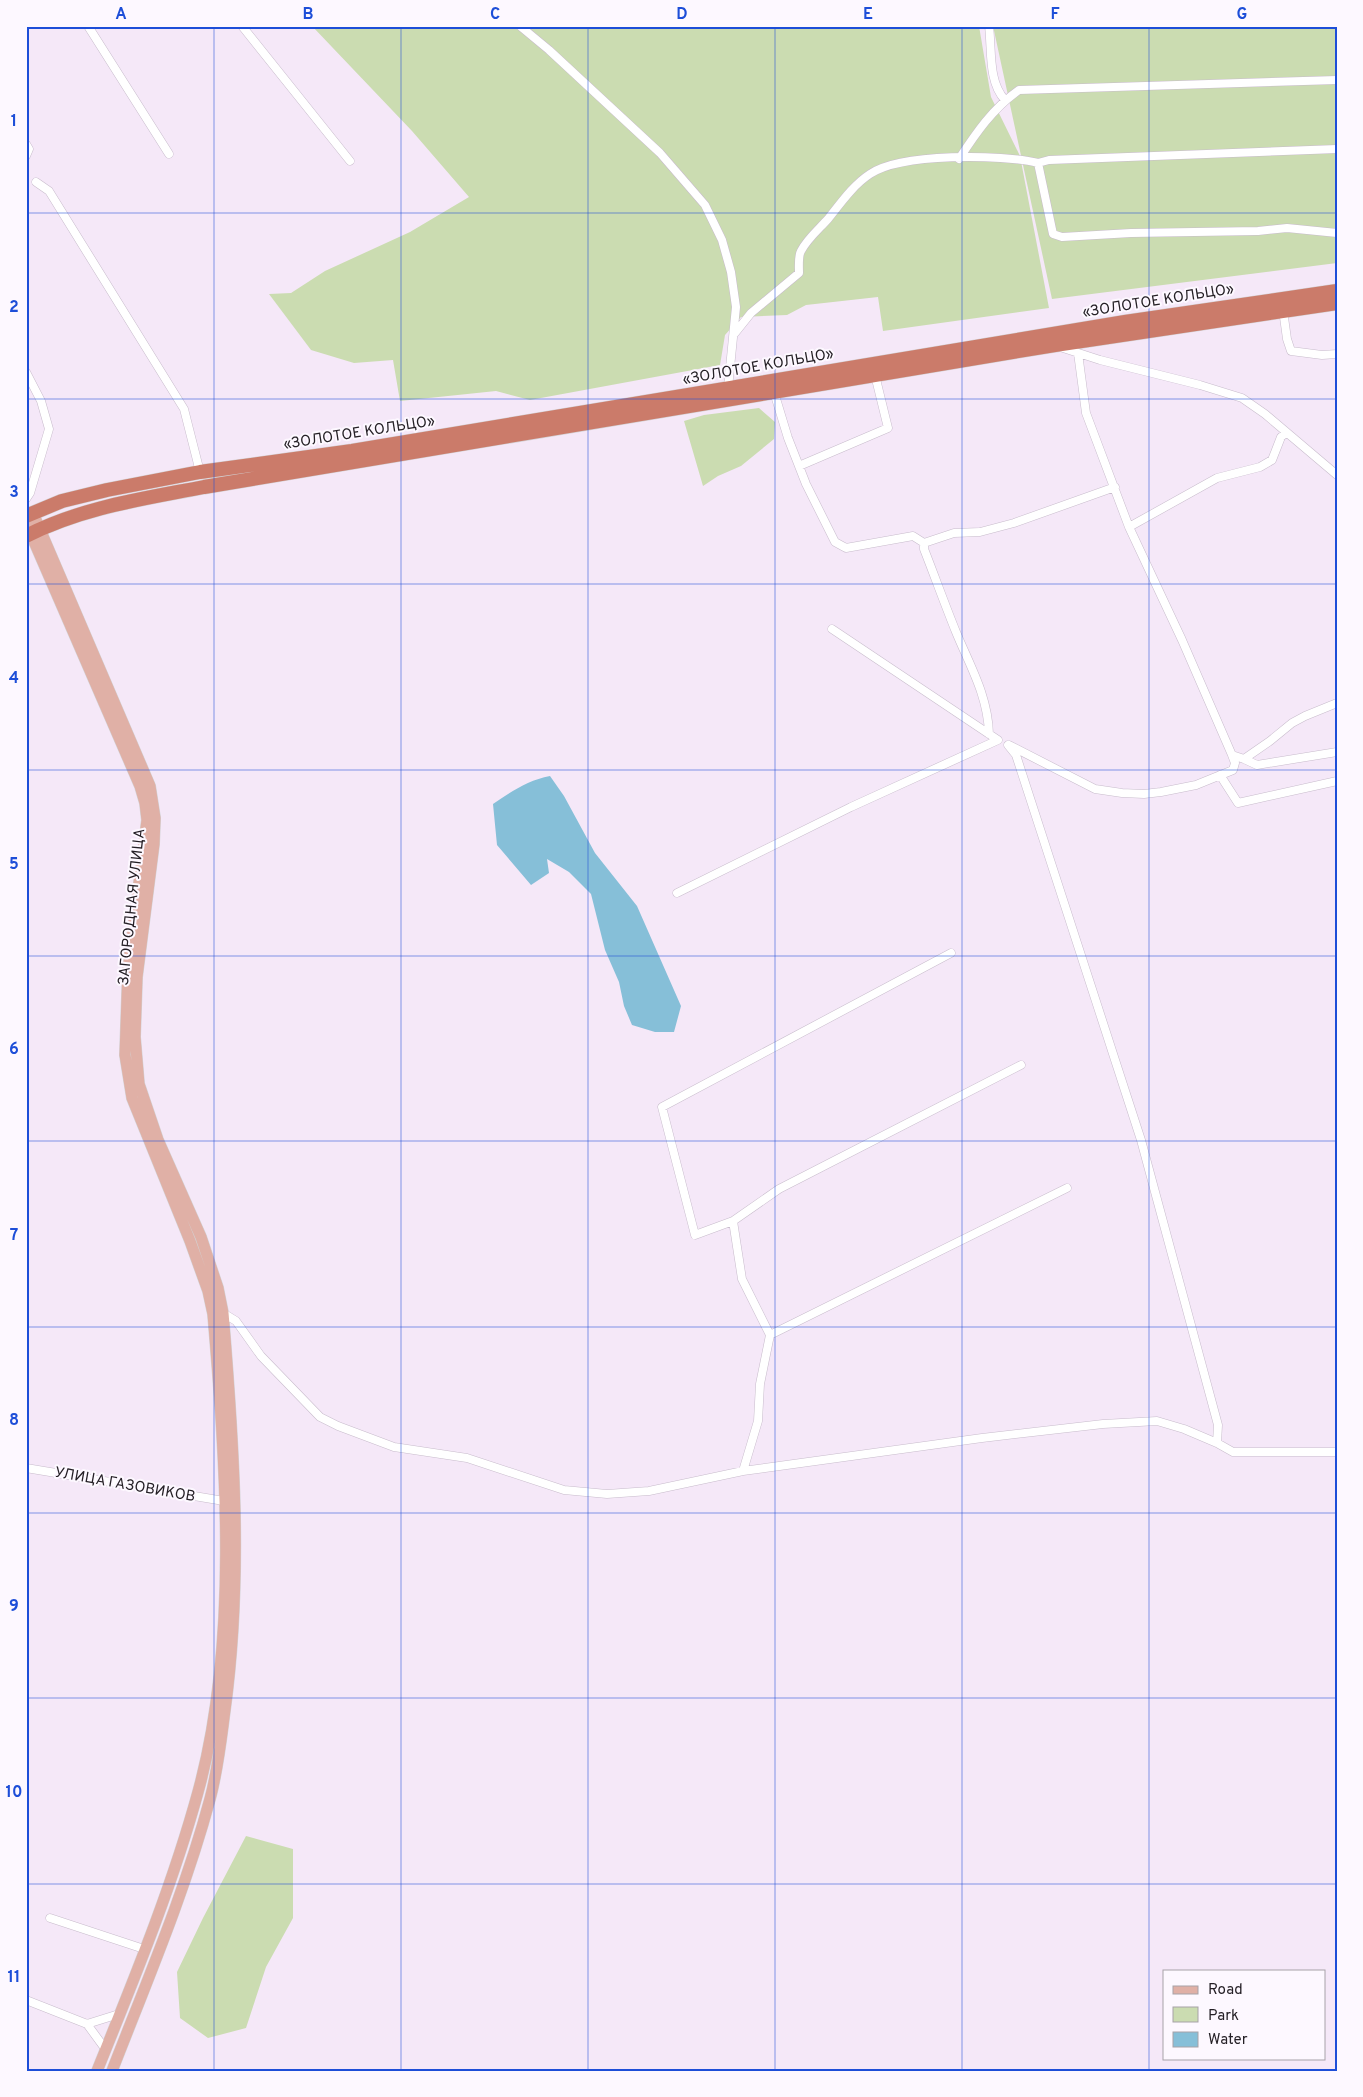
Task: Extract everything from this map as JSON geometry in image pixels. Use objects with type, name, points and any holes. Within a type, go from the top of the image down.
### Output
[{"type":"highway","name":"«ЗОЛОТОЕ КОЛЬЦО»","points":[[30,522],[62,501],[106,490],[200,472],[352,451],[1041,336],[1337,291]]},
{"type":"highway","name":"«ЗОЛОТОЕ КОЛЬЦО»","points":[[30,522],[70,516],[105,506],[204,487],[1055,345],[1283,309],[1337,303]]},
{"type":"main road","name":"ЗАГОРОДНАЯ УЛИЦА","points":[[30,522],[145,803],[146,834],[128,969],[125,1055],[132,1098],[218,1314]]},
{"type":"main road","points":[[97,2071],[164,1900],[198,1792],[209,1743],[222,1640],[225,1578],[218,1314]]},
{"type":"main road","points":[[112,2071],[172,1919],[210,1798],[228,1692],[236,1608],[235,1494],[218,1314]]},
{"type":"street","points":[[88,26],[169,154]]},
{"type":"street","points":[[242,26],[350,161]]},
{"type":"street","points":[[520,26],[549,50],[660,153],[705,204],[722,240],[731,272],[736,307],[735,333],[728,388]]},
{"type":"street","points":[[989,26],[997,92],[1004,100]]},
{"type":"street","points":[[959,159],[979,129],[1004,100],[1020,90],[1337,80]]},
{"type":"street","points":[[26,144],[30,149],[26,156]]},
{"type":"street","points":[[735,333],[751,313],[798,273],[800,252],[848,195],[870,174],[890,166],[923,160],[990,157],[1038,163],[1049,160],[1337,149]]},
{"type":"street","points":[[1038,163],[1053,234],[1062,237],[1131,233],[1258,231],[1287,228],[1337,233]]},
{"type":"street","points":[[36,182],[49,191],[109,285],[184,409],[200,472]]},
{"type":"street","points":[[1283,309],[1287,339],[1292,351],[1322,355],[1337,354]]},
{"type":"street","points":[[1041,336],[1055,345],[1100,360],[1200,385],[1242,398],[1265,414],[1337,475]]},
{"type":"street","points":[[832,629],[998,740],[1094,789],[1144,794],[1161,792],[1196,784],[1233,770],[1235,763],[1232,755],[1182,640],[1129,527],[1086,413],[1078,352]]},
{"type":"street","points":[[26,372],[40,401],[49,429],[30,494],[26,499]]},
{"type":"street","points":[[799,466],[888,428],[875,375]]},
{"type":"street","points":[[774,392],[799,466],[835,542],[846,548],[913,536],[924,543]]},
{"type":"street","points":[[1129,527],[1217,478],[1260,467],[1272,460],[1282,437],[1286,433]]},
{"type":"street","points":[[924,543],[954,533],[980,532],[1014,523],[1115,487]]},
{"type":"street","points":[[924,543],[924,549],[956,632],[983,693],[989,734]]},
{"type":"street","points":[[1244,759],[1270,742],[1292,723],[1337,703]]},
{"type":"street","points":[[677,893],[851,807],[998,740]]},
{"type":"street","points":[[1008,745],[1016,755],[1141,1140],[1218,1425],[1217,1443]]},
{"type":"street","points":[[1232,755],[1257,765],[1337,752]]},
{"type":"street","points":[[1220,775],[1238,803],[1337,780]]},
{"type":"street","points":[[951,953],[662,1108],[696,1235],[733,1221],[779,1189],[1021,1065]]},
{"type":"street","points":[[770,1336],[1068,1188]]},
{"type":"street","points":[[733,1221],[742,1279],[770,1336],[760,1384],[758,1421],[744,1471]]},
{"type":"street","points":[[218,1314],[236,1321],[261,1356],[320,1417],[338,1426],[394,1447],[467,1458],[564,1490],[607,1494],[650,1491],[744,1471],[982,1438],[1103,1424],[1157,1421],[1217,1443],[1233,1452],[1337,1452]]},
{"type":"street","name":"УЛИЦА ГАЗОВИКОВ","points":[[26,1468],[224,1501]]},
{"type":"street","points":[[50,1918],[144,1949]]},
{"type":"street","points":[[26,2000],[87,2024],[106,2050]]},
{"type":"street","points":[[87,2024],[119,2014]]},
{"type":"green space","points":[[312,26],[979,26],[991,97],[1020,156],[1049,308],[883,331],[878,297],[806,305],[787,315],[741,317],[725,335],[720,365],[530,400],[496,391],[400,401],[393,360],[354,363],[311,350],[269,294],[291,293],[325,271],[410,232],[469,197],[412,131]]},
{"type":"green space","points":[[993,26],[1337,26],[1337,263],[1052,299]]},
{"type":"green space","points":[[759,408],[775,422],[774,439],[741,466],[718,476],[703,486],[684,421],[704,415]]},
{"type":"green space","points":[[246,1836],[293,1849],[293,1918],[266,1967],[246,2028],[208,2038],[180,2018],[177,1972]]},
{"type":"water","points":[[550,776],[564,796],[595,853],[637,906],[681,1006],[674,1032],[655,1032],[632,1025],[624,1006],[619,982],[605,950],[591,894],[569,872],[547,859],[549,873],[531,885],[497,845],[493,804],[527,783]]}]
